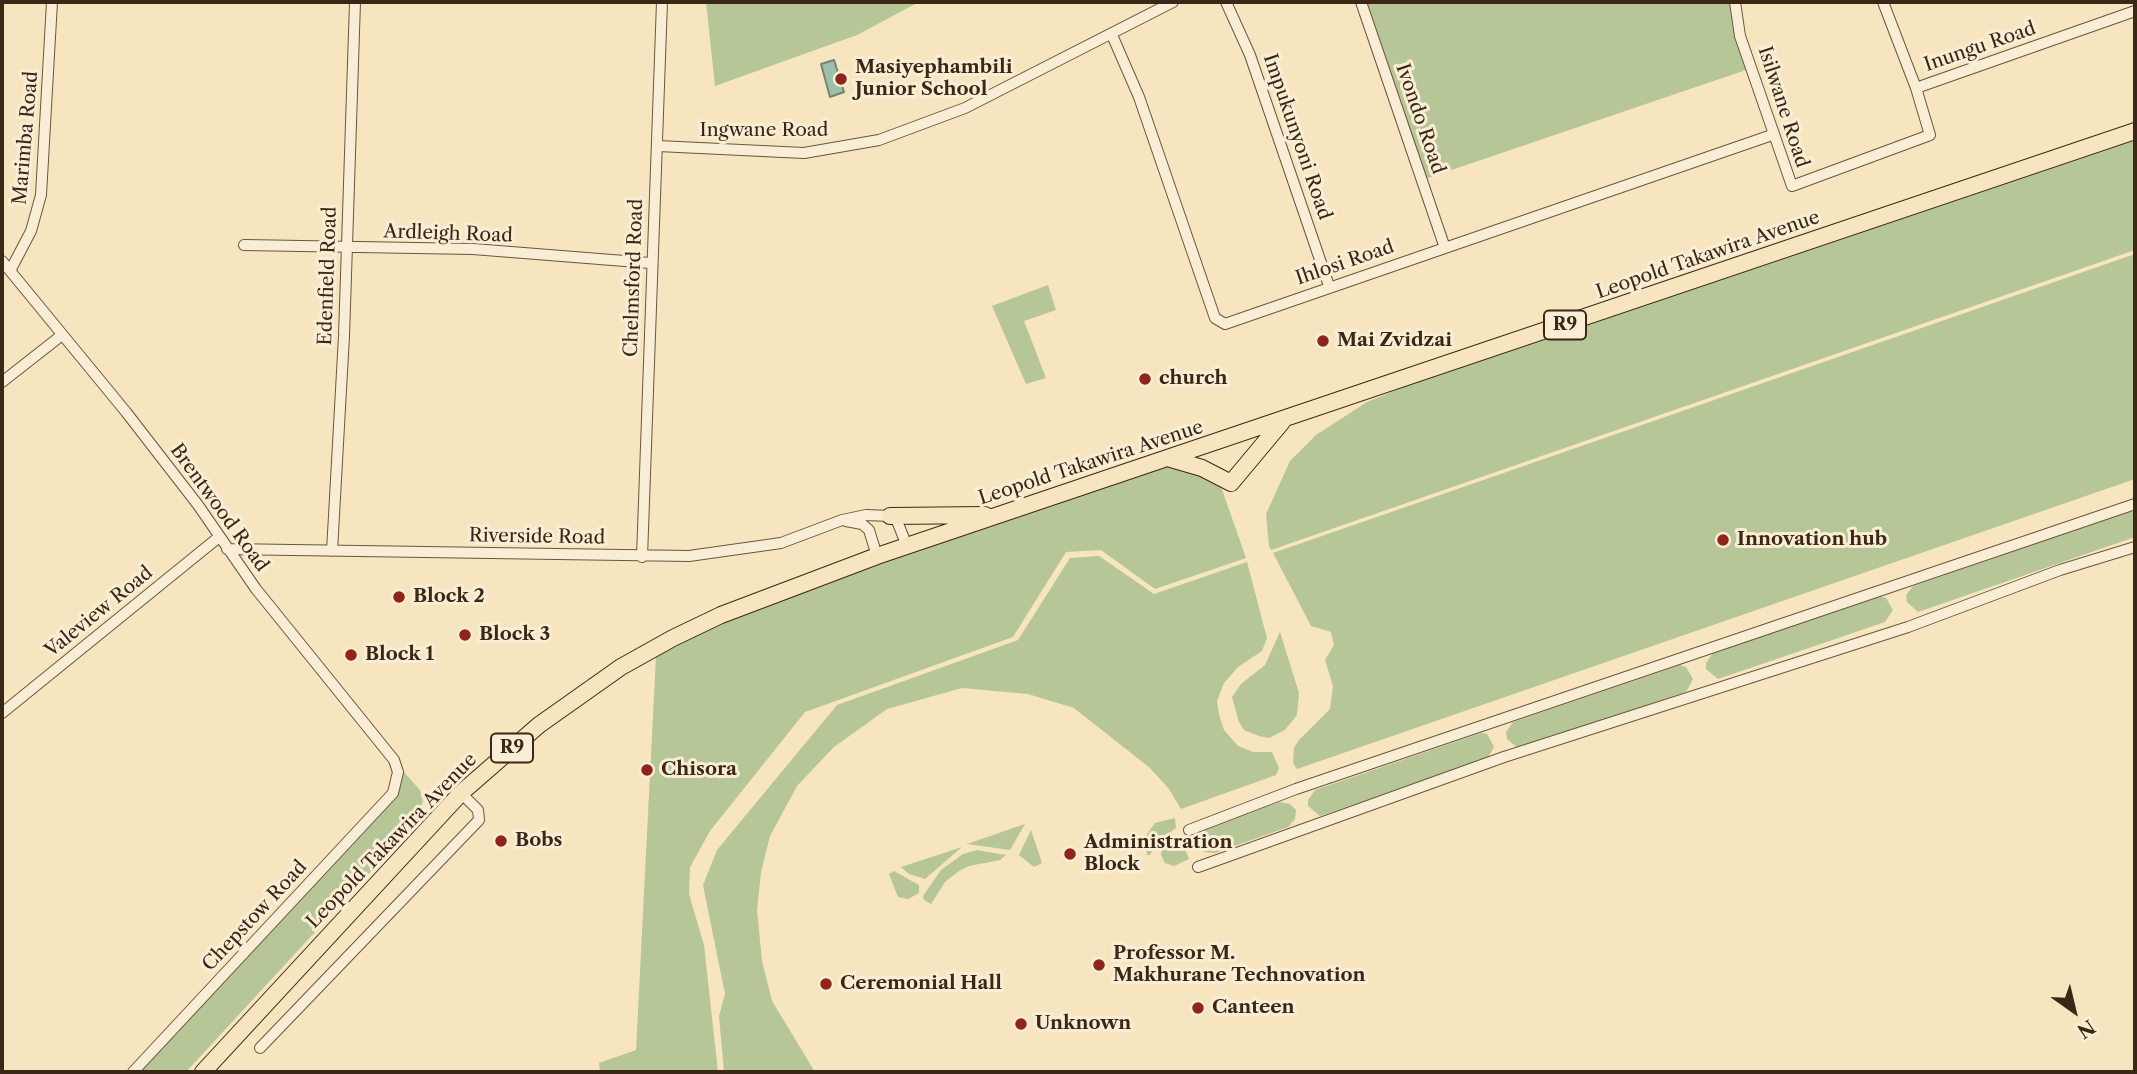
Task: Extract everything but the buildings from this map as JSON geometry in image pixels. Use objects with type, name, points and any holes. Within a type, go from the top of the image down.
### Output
[{"type":"highway","name":"Leopold Takawira Avenue","points":[[203,1072],[461,793],[539,725],[621,667],[721,615],[877,556],[1171,459],[2135,131]]},
{"type":"highway","points":[[1171,459],[1202,468],[1231,483],[1284,419]]},
{"type":"highway","points":[[890,516],[953,513],[995,516]]},
{"type":"street","name":"Marimba Road","points":[[10,271],[32,231],[41,195],[52,2]]},
{"type":"street","name":"Edenfield Road","points":[[332,551],[347,249],[355,2]]},
{"type":"street","name":"Chelmsford Road","points":[[642,557],[650,263],[658,146],[663,2]]},
{"type":"street","name":"Ingwane Road","points":[[658,146],[811,153],[879,140],[965,108],[1173,2]]},
{"type":"street","name":"Impukunyoni Road","points":[[1226,2],[1250,55],[1329,286]]},
{"type":"street","name":"Ivondo Road","points":[[1361,2],[1445,248]]},
{"type":"street","name":"Isilwane Road","points":[[1735,2],[1738,29],[1772,135],[1789,183],[1799,186],[1928,137],[1929,129],[1916,88],[1883,2]]},
{"type":"street","name":"Inungu Road","points":[[1916,88],[2135,11]]},
{"type":"street","name":"Ihlosi Road","points":[[1112,35],[1139,97],[1215,318],[1225,324],[1772,135]]},
{"type":"street","name":"Ardleigh Road","points":[[244,245],[347,249],[473,249],[650,263]]},
{"type":"street","name":"Brentwood Road","points":[[2,261],[134,422],[227,549],[394,760],[398,781]]},
{"type":"street","points":[[2,382],[62,335]]},
{"type":"street","points":[[1189,830],[1296,789],[2135,504]]},
{"type":"street","name":"Riverside Road","points":[[227,549],[689,556],[761,547],[812,533],[842,520],[866,515],[890,516]]},
{"type":"street","points":[[890,516],[902,528],[907,546]]},
{"type":"street","points":[[842,520],[862,524],[869,530],[877,556]]},
{"type":"street","name":"Valeview Road","points":[[2,713],[219,537]]},
{"type":"street","points":[[1198,867],[1491,762],[1908,627],[2060,570],[2135,547]]},
{"type":"street","name":"Chepstow Road","points":[[133,1072],[393,793],[398,781]]},
{"type":"street","points":[[260,1048],[479,820],[478,810],[461,793]]},
{"type":"shaded area","points":[[706,2],[919,2],[857,35],[715,86]]},
{"type":"shaded area","points":[[1363,2],[1730,2],[1746,70],[1425,179]]},
{"type":"shaded area","points":[[834,60],[844,92],[830,97],[821,64]]},
{"type":"shaded area","points":[[2135,138],[2135,250],[1271,550],[1269,546],[1266,514],[1290,461],[1316,435],[1367,402],[1441,372]]},
{"type":"shaded area","points":[[2135,254],[2135,479],[1297,769],[1293,763],[1294,748],[1299,740],[1330,709],[1333,686],[1325,660],[1334,645],[1331,632],[1311,626],[1273,553]]},
{"type":"shaded area","points":[[1048,285],[1056,310],[1024,321],[1046,378],[1026,384],[992,306]]},
{"type":"shaded area","points":[[1181,465],[1219,481],[1246,558],[1155,589],[1101,550],[1066,552],[1013,637],[805,712],[710,831],[690,867],[689,894],[704,945],[718,1072],[600,1072],[599,1063],[636,1050],[656,657],[721,623],[860,570],[1163,468]]},
{"type":"shaded area","points":[[2130,511],[2135,512],[2135,537],[1918,612],[1907,602],[1906,595],[1913,586]]},
{"type":"shaded area","points":[[1099,556],[1154,594],[1247,562],[1267,638],[1262,651],[1238,667],[1224,683],[1217,701],[1224,730],[1238,746],[1253,752],[1272,752],[1279,768],[1276,775],[1181,809],[1169,789],[1150,768],[1074,708],[1028,694],[962,688],[887,709],[834,747],[797,786],[770,836],[761,872],[757,910],[762,961],[772,1001],[815,1072],[724,1072],[719,1016],[725,994],[703,885],[717,850],[837,705],[1018,640],[1070,558]]},
{"type":"shaded area","points":[[1879,596],[1886,598],[1893,610],[1885,622],[1718,679],[1706,669],[1706,663],[1713,653]]},
{"type":"shaded area","points":[[1280,632],[1299,693],[1297,715],[1285,730],[1269,738],[1244,730],[1232,697],[1241,684],[1265,665]]},
{"type":"shaded area","points":[[1680,665],[1686,667],[1693,679],[1686,692],[1518,748],[1507,739],[1506,732],[1513,722]]},
{"type":"shaded area","points":[[1481,733],[1487,734],[1494,747],[1487,759],[1320,816],[1308,806],[1308,800],[1315,790]]},
{"type":"shaded area","points":[[403,771],[420,790],[423,802],[409,830],[186,1072],[137,1072],[397,794]]},
{"type":"shaded area","points":[[1280,802],[1290,804],[1296,810],[1295,819],[1288,827],[1215,853],[1204,852],[1199,847],[1199,836],[1205,826]]},
{"type":"shaded area","points":[[1175,818],[1176,828],[1156,843],[1150,855],[1147,855],[1145,837],[1155,823]]},
{"type":"shaded area","points":[[1025,824],[1010,850],[967,844]]},
{"type":"shaded area","points":[[1031,830],[1042,863],[1034,867],[1019,855]]},
{"type":"shaded area","points":[[1179,836],[1189,859],[1174,866],[1165,863],[1161,855],[1162,846]]},
{"type":"shaded area","points":[[962,847],[925,879],[909,874],[901,867]]},
{"type":"shaded area","points":[[977,850],[1006,855],[1000,860],[969,866],[959,871],[945,882],[931,904],[924,900],[923,896],[941,870],[963,854]]},
{"type":"shaded area","points":[[894,871],[919,885],[919,893],[908,899],[898,897],[889,874]]},
{"type":"place","name":"Masiyephambili Junior School","points":[[841,79]]},
{"type":"place","name":"Mai Zvidzai","points":[[1323,341]]},
{"type":"place","name":"church","points":[[1145,379]]},
{"type":"place","name":"Innovation hub","points":[[1723,540]]},
{"type":"place","name":"Block 2","points":[[399,597]]},
{"type":"place","name":"Block 3","points":[[465,635]]},
{"type":"place","name":"Block 1","points":[[351,655]]},
{"type":"place","name":"Chisora","points":[[647,770]]},
{"type":"place","name":"Bobs","points":[[501,841]]},
{"type":"place","name":"Administration Block","points":[[1070,854]]},
{"type":"place","name":"Professor M. Makhurane Technovation","points":[[1099,965]]},
{"type":"place","name":"Ceremonial Hall","points":[[826,984]]},
{"type":"place","name":"Canteen","points":[[1198,1008]]},
{"type":"place","name":"Unknown","points":[[1021,1024]]}]
